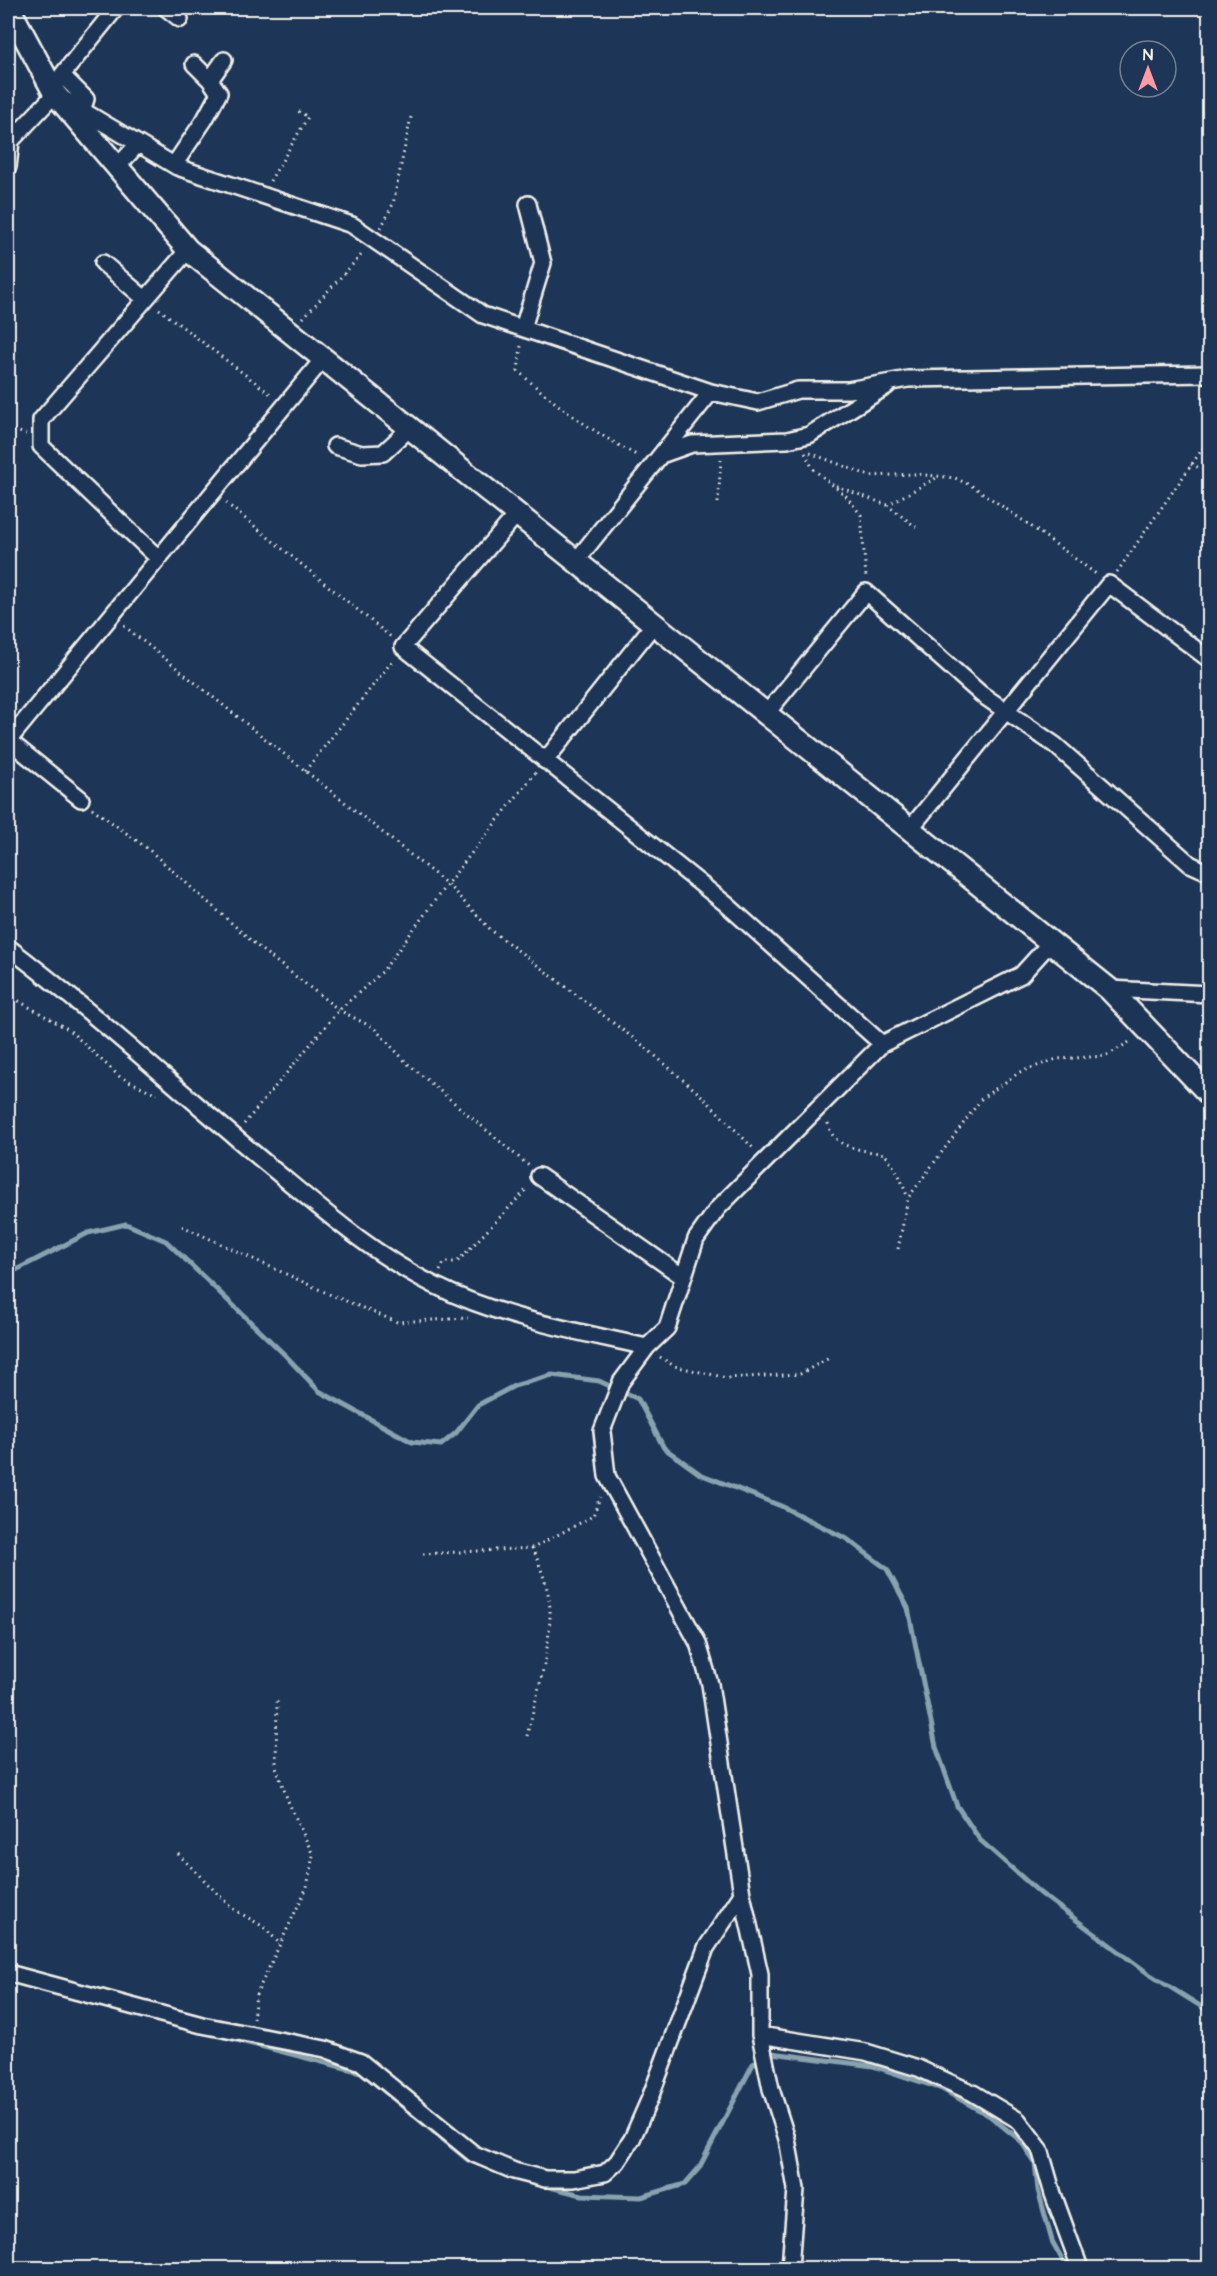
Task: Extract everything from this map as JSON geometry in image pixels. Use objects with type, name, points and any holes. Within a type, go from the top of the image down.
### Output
[{"type":"street","points":[[9,8],[55,94],[188,250],[1109,989],[1209,1095]]},
{"type":"street","points":[[82,111],[86,99],[62,75],[116,8]]},
{"type":"street","points":[[166,8],[180,19]]},
{"type":"street","points":[[210,80],[225,60]]},
{"type":"street","points":[[174,165],[205,119],[219,93],[194,64]]},
{"type":"street","points":[[55,94],[174,165],[352,225],[483,315],[711,392],[758,402],[798,390],[848,390],[908,379],[1209,374]]},
{"type":"street","points":[[8,167],[9,142],[55,94]]},
{"type":"street","points":[[117,167],[138,144]]},
{"type":"street","points":[[523,328],[543,263],[528,204]]},
{"type":"street","points":[[158,558],[41,446],[41,420],[188,250]]},
{"type":"street","points":[[103,263],[145,299]]},
{"type":"street","points":[[81,799],[8,740],[323,358]]},
{"type":"street","points":[[657,460],[692,444],[788,440],[809,435],[893,381]]},
{"type":"street","points":[[576,561],[711,392]]},
{"type":"street","points":[[335,446],[362,454],[383,453],[410,428]]},
{"type":"street","points":[[517,514],[403,647],[726,904],[882,1044]]},
{"type":"street","points":[[910,830],[1109,584],[1209,660]]},
{"type":"street","points":[[766,714],[866,592],[981,694],[1055,745],[1190,864],[1209,873]]},
{"type":"street","points":[[545,761],[654,624]]},
{"type":"street","points":[[790,2268],[796,2190],[787,2139],[763,2050],[760,1974],[742,1894],[710,1684],[698,1643],[607,1476],[602,1431],[621,1382],[647,1347],[667,1328],[696,1239],[718,1208],[823,1100],[882,1044],[1021,975],[1051,942]]},
{"type":"street","points":[[8,947],[54,982],[183,1094],[361,1241],[434,1285],[506,1314],[647,1347]]},
{"type":"street","points":[[1109,989],[1209,994]]},
{"type":"street","points":[[539,1176],[683,1277]]},
{"type":"street","points":[[8,1973],[202,2025],[325,2049],[361,2062],[474,2154],[514,2171],[545,2179],[574,2179],[605,2173],[617,2162],[632,2139],[650,2098],[706,1948],[742,1894]]},
{"type":"street","points":[[763,2050],[866,2052],[918,2068],[973,2093],[1018,2120],[1041,2149],[1053,2194],[1080,2268]]},
{"type":"path","points":[[263,196],[282,158],[308,117],[296,110]]},
{"type":"path","points":[[290,332],[375,241],[393,204],[411,117]]},
{"type":"path","points":[[145,299],[284,406]]},
{"type":"path","points":[[523,328],[518,371],[575,419],[657,460]]},
{"type":"path","points":[[866,592],[861,515],[846,496],[813,469],[803,448],[819,458],[870,476],[916,474],[955,478],[974,487],[1109,584],[1209,438]]},
{"type":"path","points":[[718,503],[722,443]]},
{"type":"path","points":[[1191,464],[1209,473]]},
{"type":"path","points":[[887,504],[939,476]]},
{"type":"path","points":[[832,484],[887,504],[916,526]]},
{"type":"path","points":[[213,492],[403,647],[305,771]]},
{"type":"path","points":[[111,615],[447,884],[492,930],[645,1047],[703,1097],[765,1160]]},
{"type":"path","points":[[234,1137],[339,1010],[382,972],[447,884],[545,761]]},
{"type":"path","points":[[81,799],[148,849],[263,951],[339,1010],[374,1028],[407,1063],[471,1114],[539,1176],[457,1262],[444,1262],[434,1285]]},
{"type":"path","points":[[8,995],[68,1029],[120,1077],[177,1102],[183,1094]]},
{"type":"path","points":[[898,1249],[908,1198],[982,1098],[1020,1072],[1057,1059],[1106,1056],[1149,1031]]},
{"type":"path","points":[[823,1100],[829,1131],[837,1142],[885,1154],[899,1175],[908,1198]]},
{"type":"path","points":[[182,1226],[329,1294],[398,1322],[436,1322],[471,1318]]},
{"type":"path","points":[[647,1347],[674,1366],[727,1378],[800,1374],[831,1357]]},
{"type":"path","points":[[423,1554],[533,1548],[593,1516],[607,1476]]},
{"type":"path","points":[[527,1736],[543,1668],[551,1615],[544,1577],[533,1548]]},
{"type":"path","points":[[252,2036],[256,1995],[279,1942],[307,1887],[313,1855],[288,1801],[276,1767],[277,1698]]},
{"type":"path","points":[[178,1854],[232,1909],[264,1927],[279,1942]]},
{"type":"path","points":[[8,2262],[36,2268]]},
{"type":"waterway","points":[[8,1274],[88,1233],[126,1224],[166,1241],[285,1355],[319,1391],[412,1442],[441,1445],[456,1433],[478,1405],[514,1386],[552,1375],[599,1381],[638,1399],[664,1448],[700,1474],[781,1506],[847,1539],[887,1569],[908,1608],[936,1747],[957,1806],[980,1840],[1040,1893],[1149,1974],[1210,2012]]},
{"type":"waterway","points":[[221,2036],[361,2072],[468,2160],[478,2164]]},
{"type":"waterway","points":[[509,2177],[582,2195],[641,2197],[685,2184],[699,2168],[753,2064],[772,2053],[873,2066],[942,2089],[990,2116],[1021,2141],[1035,2163],[1038,2190],[1052,2241],[1067,2268]]}]
